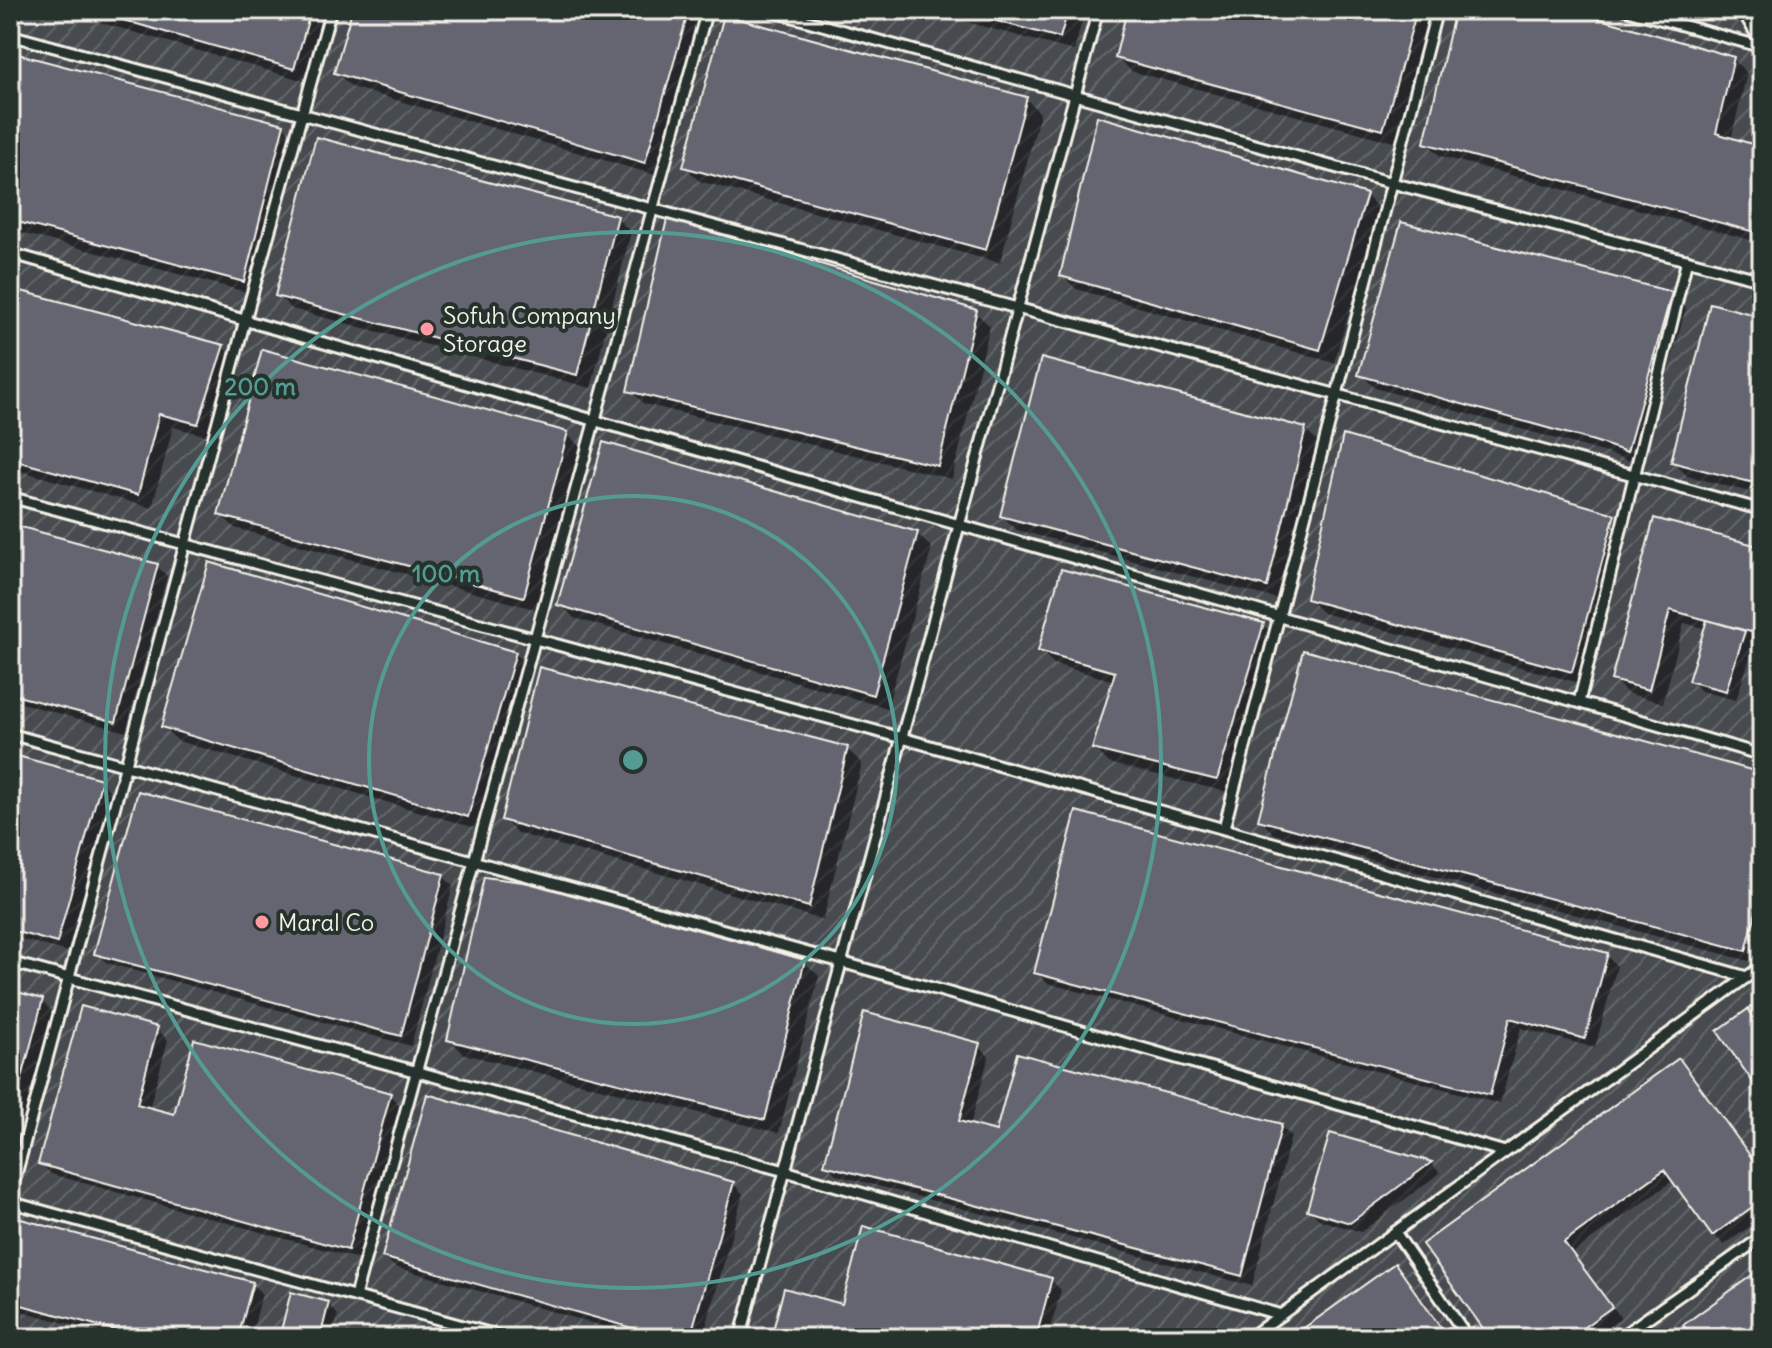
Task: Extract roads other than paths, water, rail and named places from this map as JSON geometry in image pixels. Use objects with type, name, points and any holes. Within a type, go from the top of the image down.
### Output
[{"type":"lane","points":[[331,10],[10,1199],[507,1338]]},
{"type":"lane","points":[[355,1296],[707,10]]},
{"type":"lane","points":[[768,10],[1392,183],[1762,280]]},
{"type":"lane","points":[[740,1338],[1098,10]]},
{"type":"lane","points":[[1224,828],[1437,10]]},
{"type":"lane","points":[[1627,10],[1762,46]]},
{"type":"lane","points":[[1742,10],[1762,46]]},
{"type":"lane","points":[[10,35],[1762,510]]},
{"type":"lane","points":[[10,253],[1762,755]]},
{"type":"lane","points":[[1579,702],[1687,260]]},
{"type":"lane","points":[[10,497],[902,738],[1747,977]]},
{"type":"lane","points":[[10,734],[841,962],[1505,1152]]},
{"type":"lane","points":[[10,962],[785,1171],[1281,1315]]},
{"type":"lane","points":[[1249,1338],[1762,966]]},
{"type":"lane","points":[[1395,1232],[1468,1338]]},
{"type":"lane","points":[[1619,1338],[1762,1237]]},
{"type":"place","name":"Sofuh Company Storage","points":[[427,329]]},
{"type":"place","name":"Maral Co","points":[[262,922]]}]
